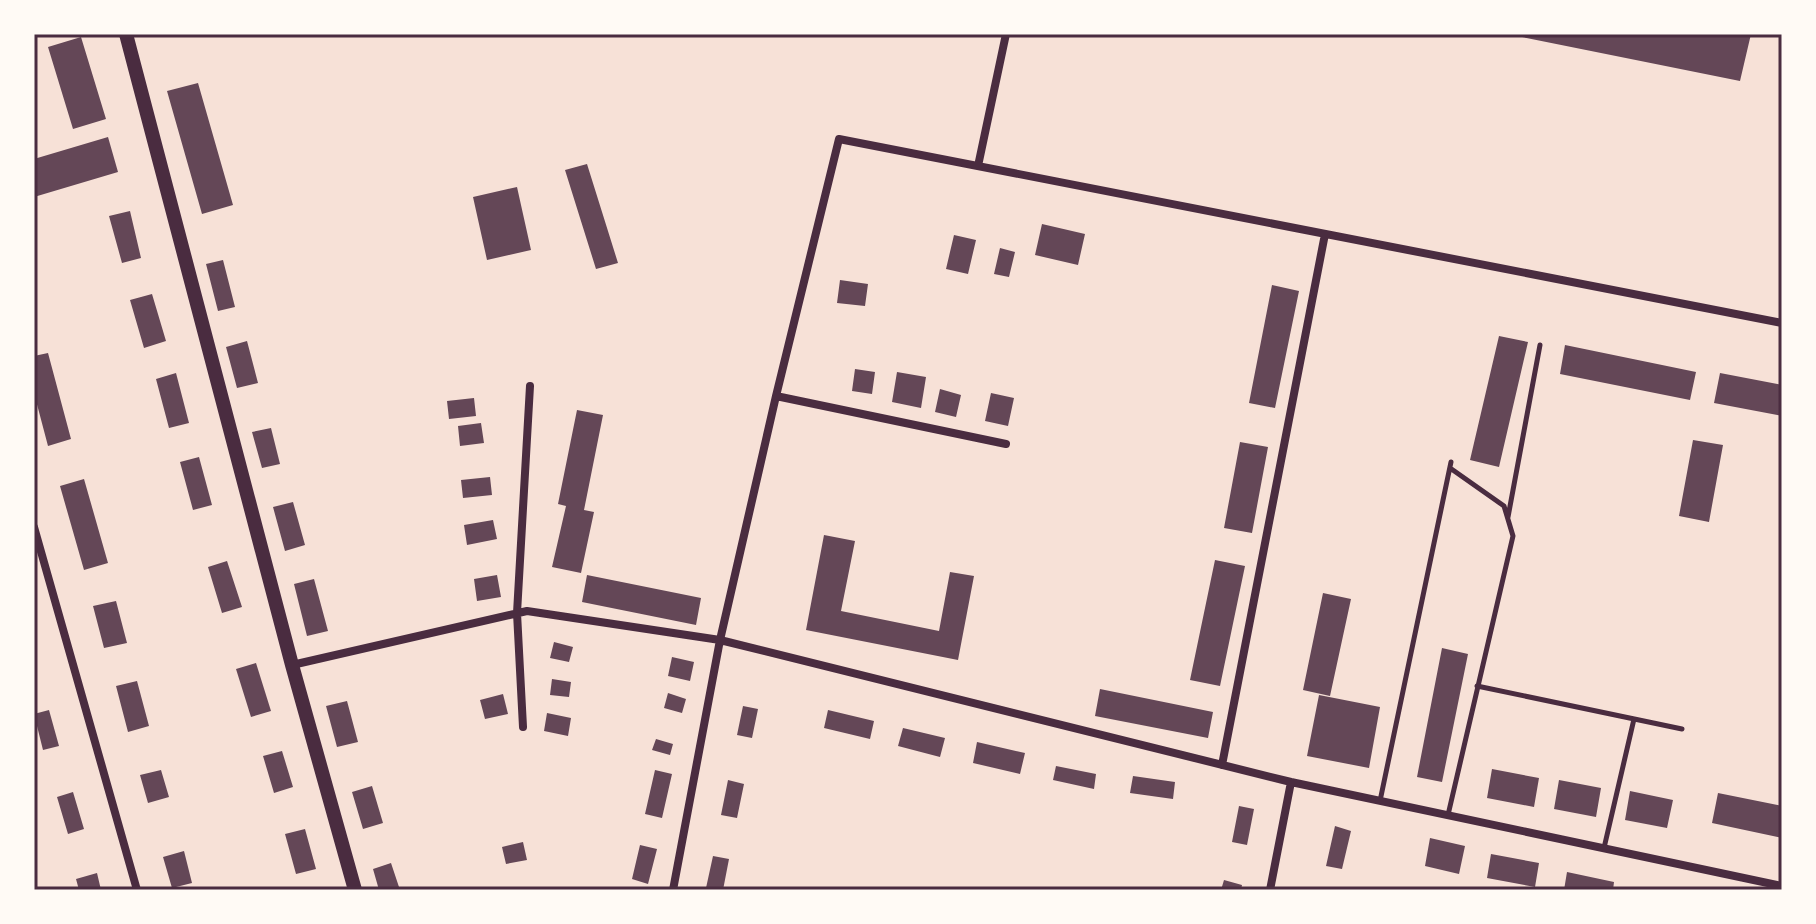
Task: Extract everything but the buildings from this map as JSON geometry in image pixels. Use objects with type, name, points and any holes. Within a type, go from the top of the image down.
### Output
[{"type":"main road","points":[[126,34],[292,665],[355,890]]},
{"type":"street","points":[[978,166],[1006,34]]},
{"type":"street","points":[[673,890],[720,640],[839,139],[1782,323]]},
{"type":"street","points":[[1222,765],[1325,234]]},
{"type":"street","points":[[523,727],[517,613],[530,386]]},
{"type":"street","points":[[776,396],[1006,444]]},
{"type":"street","points":[[34,527],[137,890]]},
{"type":"street","points":[[34,567],[44,565]]},
{"type":"street","points":[[292,665],[527,611],[720,640],[1291,782],[1782,886]]},
{"type":"street","points":[[1270,890],[1291,782]]},
{"type":"lane","points":[[1508,518],[1540,345]]},
{"type":"lane","points":[[1380,801],[1450,465],[1504,506],[1513,536],[1448,816]]},
{"type":"lane","points":[[1477,686],[1682,729]]},
{"type":"lane","points":[[1604,848],[1634,719]]}]
